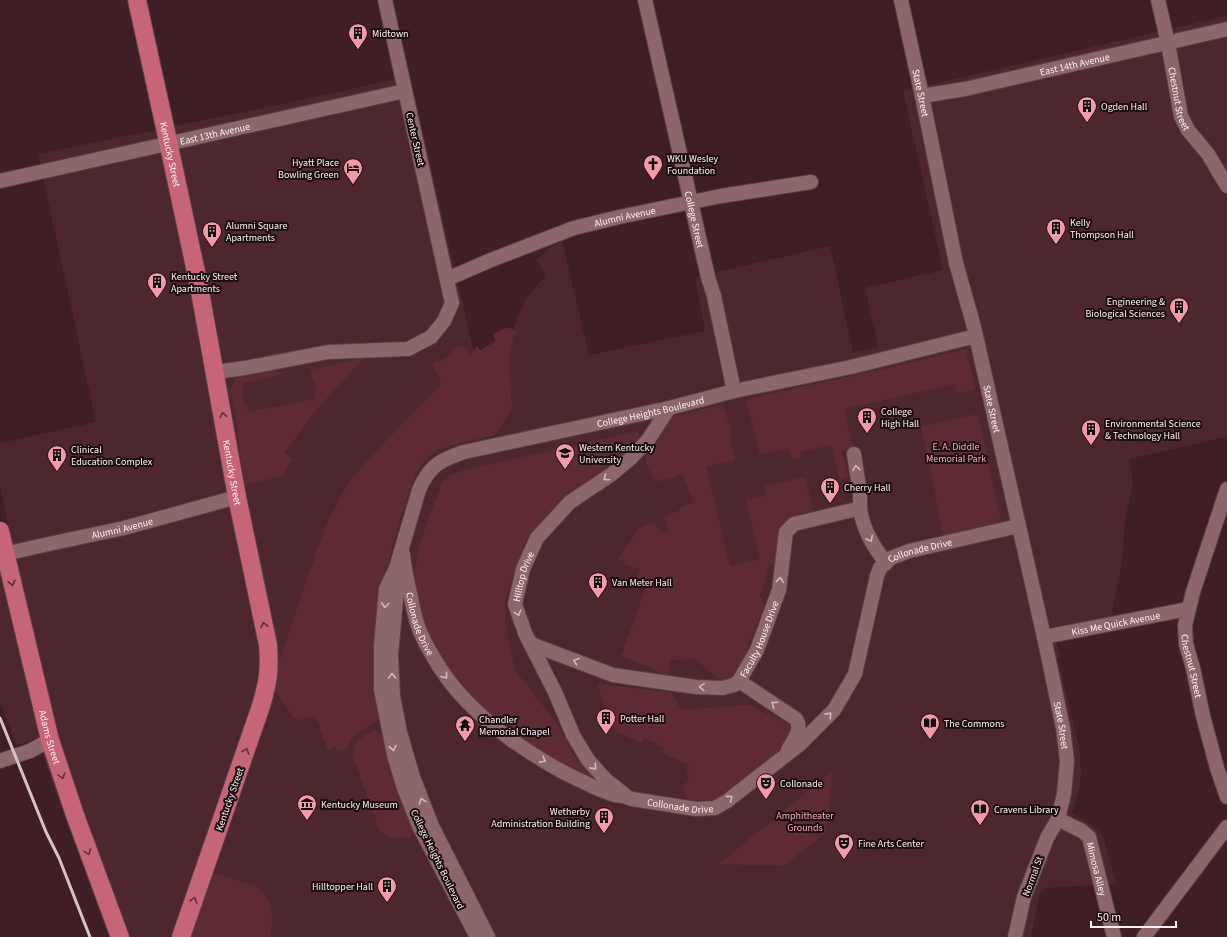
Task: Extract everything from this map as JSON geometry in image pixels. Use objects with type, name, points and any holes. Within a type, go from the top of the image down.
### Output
[{"type":"main road","name":"Kentucky Street","points":[[137,0],[169,144],[198,286],[237,497],[268,645],[269,660],[269,675],[261,706],[181,937]]},
{"type":"main road","name":"Adams Street","points":[[2,546],[50,740],[74,815],[120,937]]},
{"type":"street","name":"Center Street","points":[[214,372],[245,368],[328,352],[408,348],[431,337],[444,321],[452,303],[385,0]]},
{"type":"street","name":"College Street","points":[[645,0],[708,277],[714,296],[734,392]]},
{"type":"street","name":"State Street","points":[[901,0],[956,263],[976,336],[1063,728],[1067,761],[1064,794],[1058,819]]},
{"type":"street","name":"Chestnut Street","points":[[1158,0],[1168,43],[1179,106],[1184,122],[1188,130],[1208,154],[1227,186]]},
{"type":"street","name":"East 14th Avenue","points":[[922,96],[965,89],[1227,29]]},
{"type":"street","name":"East 13th Avenue","points":[[0,181],[406,92]]},
{"type":"street","name":"Alumni Avenue","points":[[447,279],[491,260],[574,228],[721,196],[811,182]]},
{"type":"street","name":"College Heights Boulevard","points":[[477,937],[419,826],[404,788],[394,755],[381,690],[381,646],[386,589],[396,568],[419,490],[424,478],[433,467],[449,457],[477,449],[669,408],[734,392],[850,367],[976,336]]},
{"type":"street","name":"Hilltop Drive","points":[[625,795],[606,780],[588,760],[572,735],[555,692],[525,633],[515,604],[523,569],[537,538],[570,502],[612,474],[631,458],[648,440],[669,408]]},
{"type":"street","points":[[854,454],[860,492],[862,523],[870,541],[886,563]]},
{"type":"street","name":"Chestnut Street","points":[[1227,489],[1188,609],[1185,625],[1186,644],[1193,668],[1203,716],[1217,768],[1227,797]]},
{"type":"street","name":"Alumni Avenue","points":[[2,546],[44,545],[127,527],[237,497]]},
{"type":"street","name":"Faculty House Drive","points":[[531,644],[613,675],[696,687],[722,688],[734,685],[739,680],[757,650],[779,590],[786,532],[794,524],[853,510],[860,510]]},
{"type":"street","name":"Collonade Drive","points":[[402,548],[404,570],[417,623],[424,641],[440,670],[460,695],[497,729],[532,754],[595,788],[614,794],[625,795],[632,799],[696,809],[715,808],[727,801],[799,744],[834,710],[855,674],[877,576],[880,568],[891,558],[909,551],[1018,526]]},
{"type":"street","name":"College Heights Boulevard","points":[[396,568],[398,578],[391,654],[392,696],[400,732],[413,777],[432,826],[488,937]]},
{"type":"street","name":"Kiss Me Quick Avenue","points":[[1044,637],[1188,609]]},
{"type":"street","points":[[739,680],[796,719],[799,723],[800,728],[786,755]]},
{"type":"street","points":[[0,761],[30,751],[50,740]]},
{"type":"street","name":"Normal St","points":[[1015,937],[1024,896],[1047,838],[1058,819]]},
{"type":"street","name":"Mimosa Alley","points":[[1058,819],[1082,831],[1089,838],[1114,937]]},
{"type":"street","points":[[1144,937],[1227,827]]},
{"type":"shaded area","name":"Western Kentucky University","points":[[1227,16],[1227,437],[1129,459],[1133,482],[1126,516],[1121,567],[1110,620],[1053,632],[1060,655],[1058,659],[1079,746],[1081,773],[1079,791],[1072,813],[1092,825],[1104,839],[1116,884],[1045,888],[1040,892],[1031,937],[109,937],[45,762],[38,738],[17,745],[0,702],[0,536],[10,532],[0,487],[0,443],[96,422],[38,154],[410,76],[474,354],[507,344],[525,300],[546,275],[536,260],[551,246],[562,241],[589,355],[705,331],[695,277],[830,246],[853,352],[878,347],[865,288],[943,270],[903,91]]},
{"type":"green space","points":[[507,327],[516,331],[510,354],[509,366],[512,408],[495,435],[452,445],[438,450],[423,462],[414,476],[394,540],[383,584],[381,717],[354,736],[350,740],[347,749],[337,751],[336,746],[328,750],[316,717],[309,717],[301,720],[295,719],[275,691],[278,664],[327,522],[343,492],[354,476],[380,447],[439,387],[441,380],[432,363],[447,357],[458,345],[466,350],[470,355],[477,346],[480,350],[496,341],[493,334]]},
{"type":"green space","points":[[966,349],[975,390],[957,393],[955,384],[844,409],[853,448],[842,451],[848,478],[840,480],[831,445],[800,452],[801,457],[792,459],[789,448],[760,454],[746,399]]},
{"type":"green space","points":[[365,357],[316,410],[284,453],[293,459],[283,476],[247,484],[245,483],[231,390],[235,379],[275,370],[282,374],[243,383],[244,390],[242,393],[244,404],[247,405],[248,412],[315,399],[314,393],[316,389],[310,370]]},
{"type":"green space","points":[[722,405],[731,431],[731,447],[735,460],[706,467],[730,566],[760,559],[746,500],[767,495],[765,486],[805,477],[813,511],[802,513],[790,520],[776,566],[770,564],[760,596],[765,604],[745,656],[732,680],[722,681],[694,659],[670,660],[668,675],[621,656],[648,583],[636,578],[640,569],[624,564],[625,562],[618,559],[639,528],[655,522],[661,534],[669,531],[664,517],[680,510],[679,508],[694,502],[682,474],[657,482],[649,470],[646,463],[646,458],[648,449],[653,440],[668,424],[670,417]]},
{"type":"green space","name":"E. A. Diddle Memorial Park","points":[[978,414],[1002,527],[944,541],[921,426]]},
{"type":"green space","points":[[638,431],[639,437],[629,449],[613,464],[560,503],[527,539],[506,596],[505,621],[510,650],[516,671],[557,724],[574,755],[614,792],[524,745],[468,699],[419,624],[413,582],[419,545],[442,483],[449,476],[460,471]]},
{"type":"green space","points":[[597,684],[671,692],[681,710],[749,705],[792,726],[779,754],[715,800],[689,800],[683,790],[690,775],[686,773],[689,765],[662,753],[664,747],[644,738],[641,743],[615,731]]},
{"type":"green space","points":[[374,731],[382,734],[413,832],[410,837],[389,837],[382,833],[379,829],[353,757],[354,748],[358,741],[365,735]]},
{"type":"green space","name":"Amphitheater Grounds","points":[[833,771],[826,833],[783,866],[719,864]]},
{"type":"green space","points":[[215,873],[256,886],[264,894],[267,898],[272,913],[272,937],[190,937],[210,875]]},
{"type":"railway","points":[[0,718],[46,832],[59,858],[90,937]]},
{"type":"place","name":"Midtown","points":[[358,50]]},
{"type":"place","name":"Ogden Hall","points":[[1087,123]]},
{"type":"place","name":"WKU Wesley Foundation","points":[[653,181]]},
{"type":"place","name":"Hyatt Place Bowling Green","points":[[353,185]]},
{"type":"place","name":"Kelly Thompson Hall","points":[[1056,245]]},
{"type":"place","name":"Alumni Square Apartments","points":[[212,248]]},
{"type":"place","name":"Kentucky Street Apartments","points":[[157,299]]},
{"type":"place","name":"Engineering & Biological Sciences","points":[[1179,324]]},
{"type":"place","name":"College High Hall","points":[[867,434]]},
{"type":"place","name":"Environmental Science & Technology Hall","points":[[1091,446]]},
{"type":"place","name":"Western Kentucky University","points":[[565,470]]},
{"type":"place","name":"Clinical Education Complex","points":[[57,472]]},
{"type":"place","name":"Cherry Hall","points":[[830,504]]},
{"type":"place","name":"Van Meter Hall","points":[[598,599]]},
{"type":"place","name":"Potter Hall","points":[[606,735]]},
{"type":"place","name":"The Commons","points":[[930,740]]},
{"type":"place","name":"Chandler Memorial Chapel","points":[[465,742]]},
{"type":"place","name":"Collonade","points":[[766,800]]},
{"type":"place","name":"Kentucky Museum","points":[[307,821]]},
{"type":"place","name":"Cravens Library","points":[[980,826]]},
{"type":"place","name":"Wetherby Administration Building","points":[[604,834]]},
{"type":"place","name":"Fine Arts Center","points":[[844,860]]},
{"type":"place","name":"Hilltopper Hall","points":[[387,903]]}]
